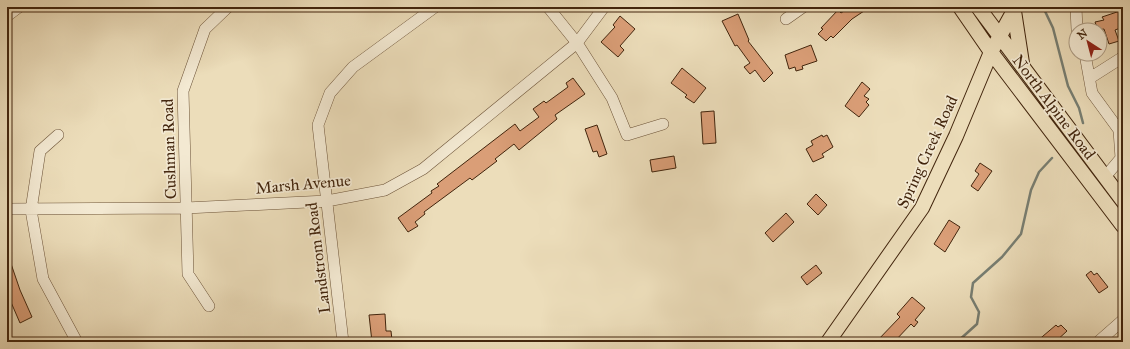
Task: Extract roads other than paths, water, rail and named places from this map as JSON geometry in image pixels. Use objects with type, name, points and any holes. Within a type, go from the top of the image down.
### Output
[{"type":"main road","name":"North Alpine Road","points":[[960,7],[991,52],[1123,226]]},
{"type":"main road","name":"North Alpine Road","points":[[978,7],[1123,200]]},
{"type":"main road","name":"Spring Creek Road","points":[[828,342],[922,208],[956,136],[991,52],[1015,9]]},
{"type":"main road","points":[[1015,9],[1018,46],[1024,69]]},
{"type":"street","points":[[7,16],[19,7]]},
{"type":"street","name":"Cushman Road","points":[[209,306],[188,274],[183,92],[205,29],[228,7]]},
{"type":"street","name":"Landstrom Road","points":[[343,342],[318,125],[330,93],[353,67],[435,7]]},
{"type":"street","points":[[548,7],[577,43],[612,98],[627,135],[663,124]]},
{"type":"street","name":"Marsh Avenue","points":[[7,209],[186,208],[327,201],[385,190],[423,169],[577,43],[604,7]]},
{"type":"street","points":[[786,19],[803,7]]},
{"type":"street","points":[[1076,7],[1077,22]]},
{"type":"street","points":[[1090,78],[1123,57]]},
{"type":"street","points":[[1086,62],[1092,93],[1119,130],[1121,158],[1105,177]]},
{"type":"street","points":[[58,135],[40,151],[30,210],[43,279],[77,342]]},
{"type":"street","points":[[1098,342],[1123,320]]},
{"type":"waterway","points":[[1043,7],[1053,28],[1068,86],[1079,108],[1083,123]]},
{"type":"waterway","points":[[957,342],[977,324],[979,312],[971,297],[973,283],[1002,257],[1021,234],[1031,190],[1039,172],[1052,158]]}]
